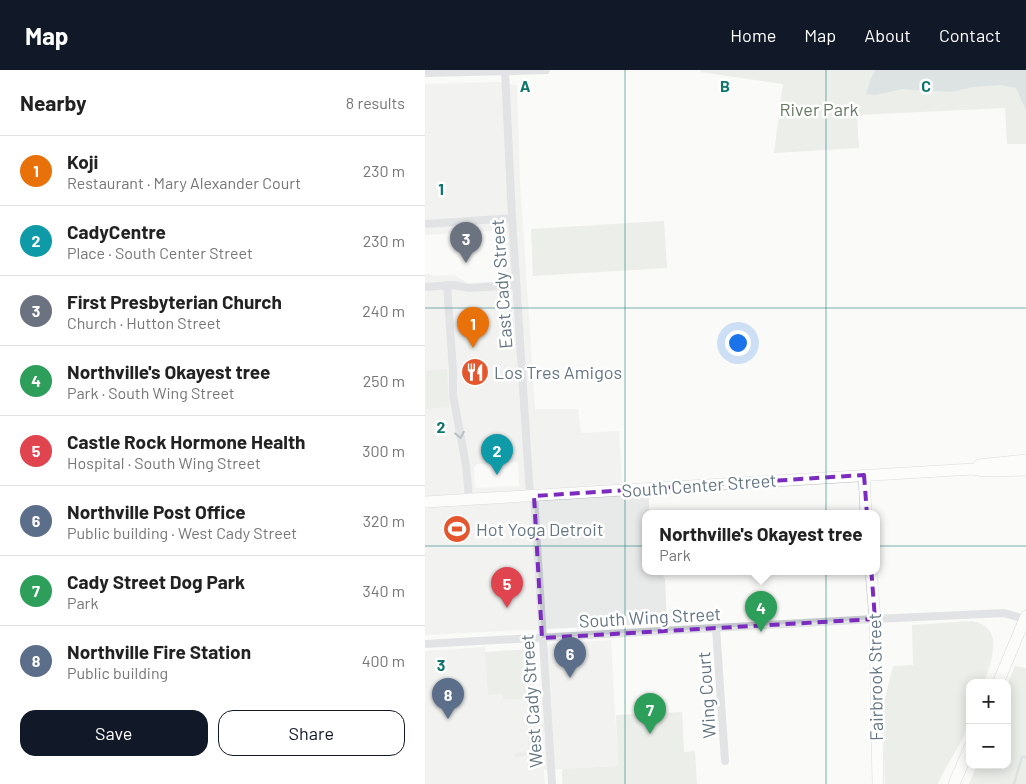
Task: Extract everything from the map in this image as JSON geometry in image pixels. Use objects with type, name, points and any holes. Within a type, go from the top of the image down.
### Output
[{"type":"main road","name":"South Center Street","points":[[973,468],[982,464],[1026,460]]},
{"type":"main road","name":"South Center Street","points":[[425,502],[973,468],[984,471],[1026,470]]},
{"type":"main road","points":[[864,475],[867,510]]},
{"type":"main road","name":"Fairbrook Street","points":[[871,575],[875,619],[878,784]]},
{"type":"main road","points":[[1000,679],[1025,622]]},
{"type":"main road","points":[[954,784],[966,756]]},
{"type":"street","points":[[425,73],[547,70]]},
{"type":"street","name":"East Cady Street","points":[[505,71],[516,285],[532,496]]},
{"type":"street","points":[[425,224],[512,218]]},
{"type":"street","points":[[425,287],[447,285],[469,288],[516,285]]},
{"type":"street","points":[[447,285],[453,395],[467,465],[469,499]]},
{"type":"street","name":"West Cady Street","points":[[532,496],[552,784]]},
{"type":"street","name":"South Wing Street","points":[[425,644],[1004,613],[1025,622]]},
{"type":"street","name":"Wing Court","points":[[716,628],[725,761]]},
{"type":"highlighted area","points":[[864,475],[875,619],[542,638],[534,496]]},
{"type":"shaded area","points":[[876,70],[1026,70],[1026,110],[1016,88],[1001,85],[973,87],[951,92],[902,89],[876,95],[866,94],[871,78]]},
{"type":"shaded area","points":[[499,82],[517,85],[520,180],[535,409],[578,409],[581,433],[619,431],[623,497],[649,495],[649,510],[642,510],[642,575],[662,575],[665,579],[667,623],[425,635],[425,274],[432,274],[432,276],[454,275],[468,283],[504,281],[504,274],[507,273],[506,256],[503,256],[502,230],[425,235],[425,84]],"holes":[[[518,462],[519,486],[475,488],[474,467],[477,464]]]},
{"type":"shaded area","points":[[611,640],[618,766],[544,770],[545,784],[425,784],[425,651],[485,647],[488,695],[503,694],[504,700],[550,697],[547,648],[549,644]]},
{"type":"green space","name":"River Park","points":[[701,70],[1026,70],[1026,144],[1007,144],[1005,108],[857,115],[859,148],[774,153],[783,84],[700,72]]},
{"type":"green space","points":[[664,221],[667,268],[533,276],[531,229]]},
{"type":"green space","points":[[447,369],[449,407],[425,409],[425,371]]},
{"type":"green space","points":[[972,621],[983,625],[989,630],[993,638],[992,655],[985,679],[966,679],[966,729],[938,784],[885,784],[883,707],[893,666],[913,665],[912,625]]},
{"type":"green space","points":[[531,649],[531,698],[503,700],[503,694],[488,695],[485,652]]},
{"type":"green space","points":[[1015,666],[1026,668],[1026,784],[969,784],[975,769],[1011,769],[1010,679]]},
{"type":"green space","points":[[682,712],[684,752],[695,751],[697,784],[562,784],[562,769],[618,766],[616,715]]},
{"type":"green space","points":[[526,730],[533,732],[537,737],[537,750],[529,756],[515,757],[515,753],[529,752]]},
{"type":"waterway","points":[[1014,784],[1022,757],[1026,757]]},
{"type":"place","name":"First Presbyterian Church","points":[[466,263]]},
{"type":"place","name":"Koji","points":[[473,348]]},
{"type":"place","name":"Los Tres Amigos","points":[[475,372]]},
{"type":"place","name":"CadyCentre","points":[[497,475]]},
{"type":"place","name":"Hot Yoga Detroit","points":[[457,529]]},
{"type":"place","name":"Castle Rock Hormone Health","points":[[507,608]]},
{"type":"place","name":"Northville's Okayest tree","points":[[761,632]]},
{"type":"place","name":"Northville Post Office","points":[[570,678]]},
{"type":"place","name":"Northville Fire Station","points":[[448,719]]},
{"type":"place","name":"Cady Street Dog Park","points":[[650,734]]}]
